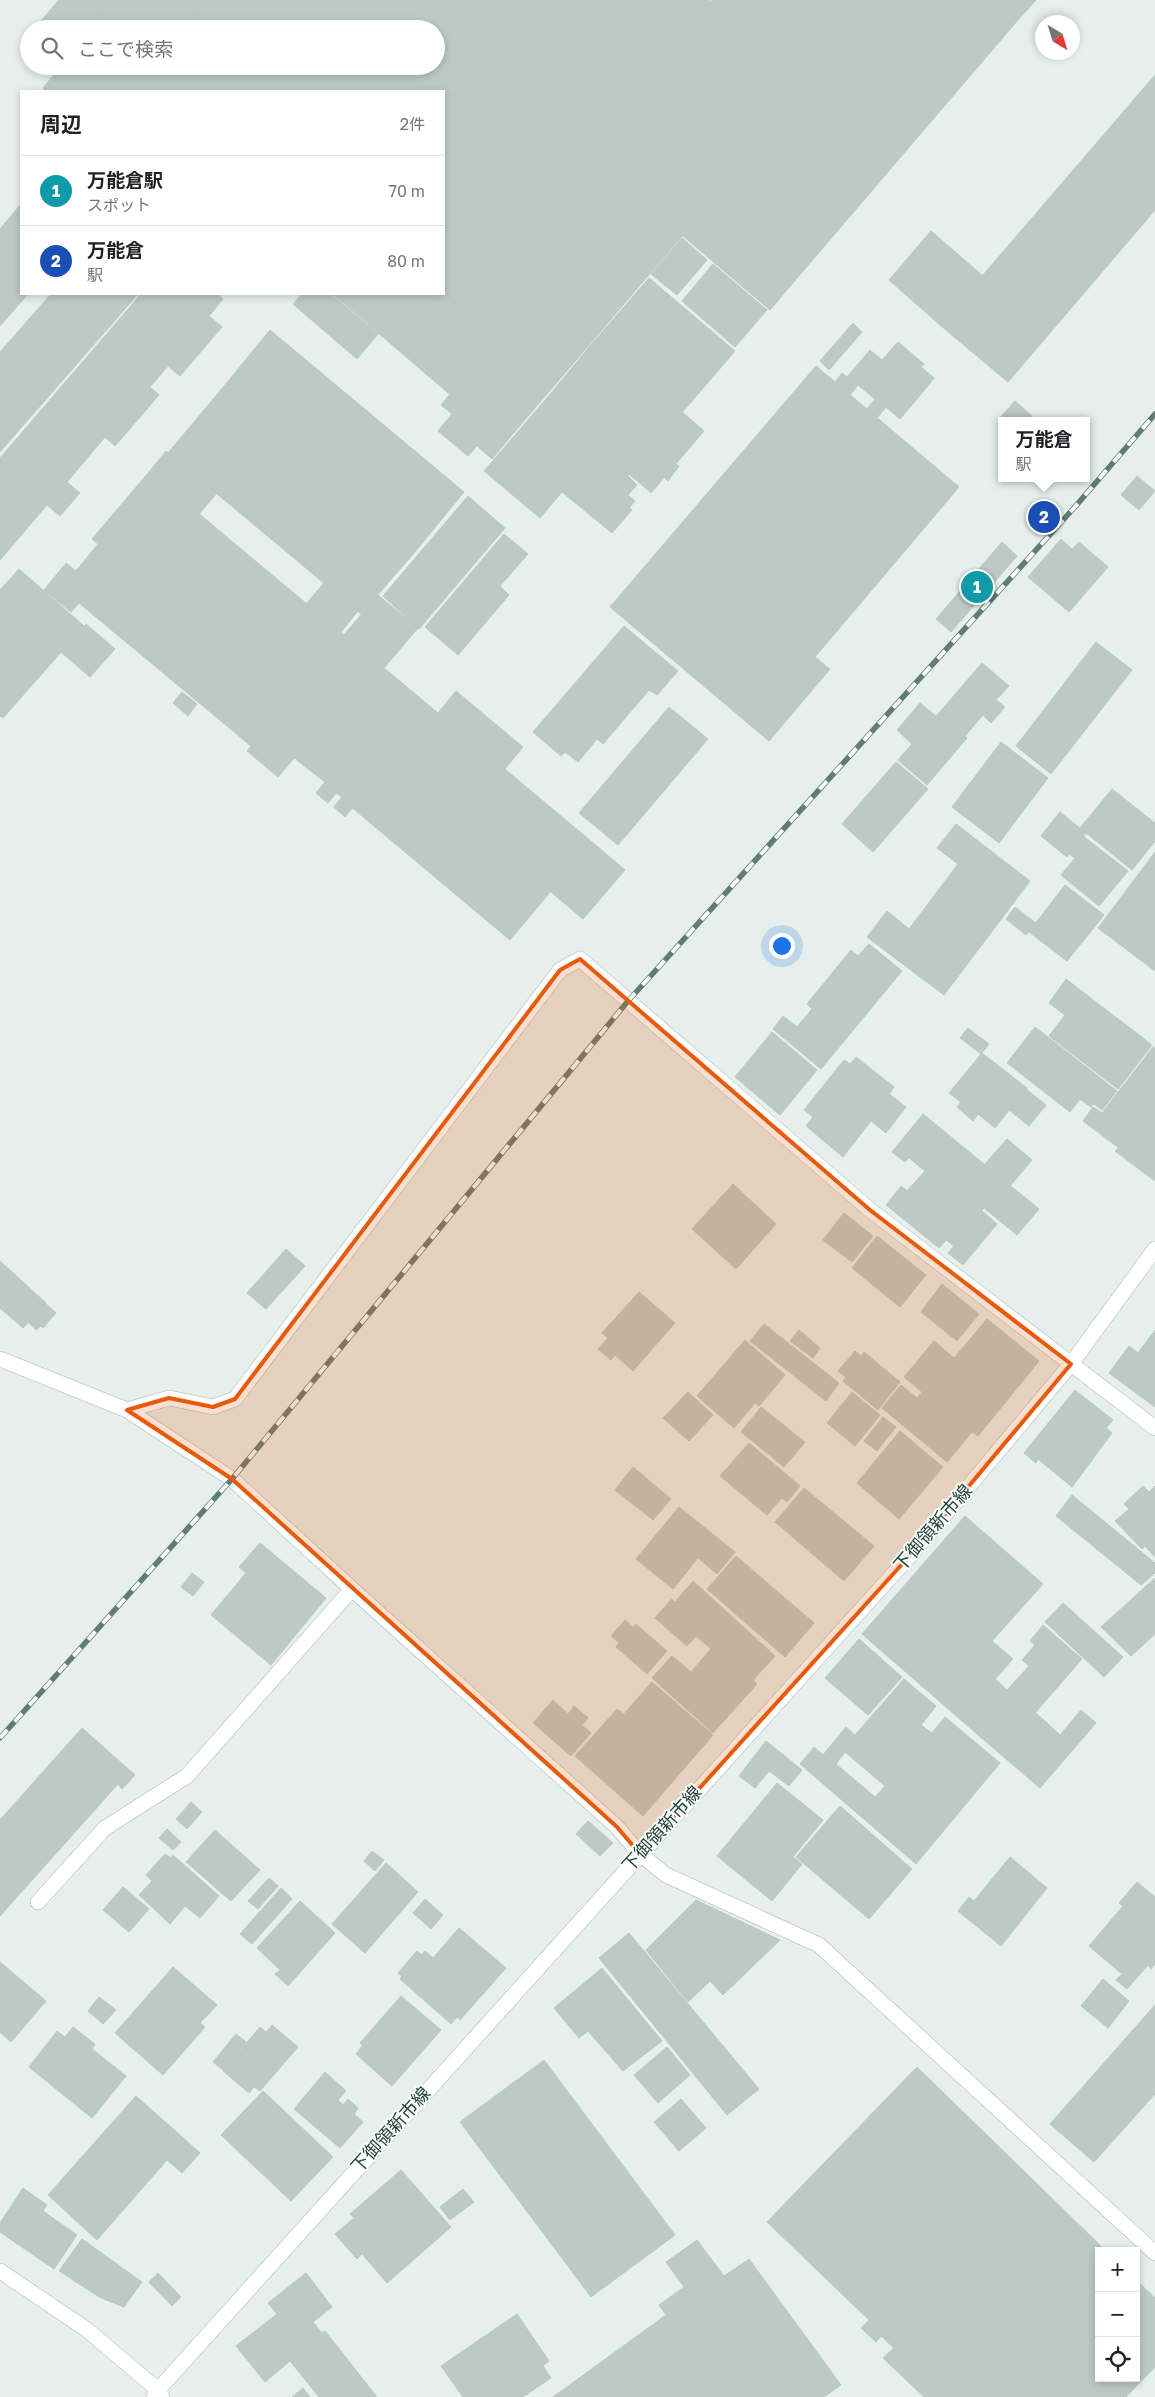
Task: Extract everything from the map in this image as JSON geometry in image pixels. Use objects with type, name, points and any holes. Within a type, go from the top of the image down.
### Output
[{"type":"street","points":[[127,1410],[169,1398],[213,1407],[236,1399],[560,970],[580,959],[870,1210],[1155,1428]]},
{"type":"street","name":"下御領新市線","points":[[158,2395],[640,1854],[923,1541],[1071,1364],[1155,1249]]},
{"type":"street","points":[[0,1359],[127,1410],[232,1479],[618,1827],[640,1854],[666,1875],[819,1945],[1155,2253]]},
{"type":"street","points":[[38,1902],[106,1828],[187,1776],[352,1589]]},
{"type":"street","points":[[0,2271],[86,2329],[158,2395]]},
{"type":"highlighted area","points":[[580,959],[870,1210],[1071,1364],[923,1541],[640,1854],[617,1827],[232,1479],[127,1410],[169,1398],[213,1407],[235,1399],[560,970]]},
{"type":"building","points":[[59,0],[88,0],[111,20],[42,20]]},
{"type":"building","points":[[88,0],[182,0],[205,20],[111,20]]},
{"type":"building","points":[[182,0],[322,0],[345,20],[205,20]]},
{"type":"building","points":[[322,0],[458,0],[605,125],[547,193],[445,106],[445,90],[427,90],[409,75],[445,75],[445,20],[345,20]]},
{"type":"building","points":[[458,0],[598,0],[664,57],[605,125]]},
{"type":"building","points":[[598,0],[709,0],[711,2],[664,57]]},
{"type":"building","points":[[712,0],[746,0],[467,326],[448,310]]},
{"type":"building","points":[[746,0],[884,0],[506,442],[426,374]]},
{"type":"building","points":[[884,0],[920,0],[719,235],[699,217]]},
{"type":"building","points":[[920,0],[994,0],[1018,20],[786,291],[719,235]]},
{"type":"building","points":[[994,0],[1036,0],[1018,20]]},
{"type":"building","points":[[54,75],[78,75],[96,90],[46,90],[43,88]]},
{"type":"building","points":[[78,75],[175,75],[193,90],[96,90]]},
{"type":"building","points":[[175,75],[269,75],[287,90],[193,90]]},
{"type":"building","points":[[269,75],[409,75],[427,90],[287,90]]},
{"type":"building","points":[[1155,75],[1155,210],[1008,382],[940,325]]},
{"type":"building","points":[[445,106],[547,193],[488,262],[445,225]]},
{"type":"building","points":[[20,205],[20,295],[27,295],[0,326],[0,229]]},
{"type":"building","points":[[699,217],[786,291],[770,310],[683,236]]},
{"type":"building","points":[[445,225],[488,262],[448,310],[430,295],[445,295]]},
{"type":"building","points":[[931,231],[983,276],[940,325],[889,280]]},
{"type":"building","points":[[682,238],[707,260],[677,295],[651,274]]},
{"type":"building","points":[[713,264],[767,310],[735,347],[682,301]]},
{"type":"building","points":[[649,278],[669,295],[631,339],[611,322]]},
{"type":"building","points":[[50,295],[137,295],[0,452],[0,352]]},
{"type":"building","points":[[140,295],[218,295],[223,299],[209,316],[222,327],[180,376],[168,366],[150,387],[159,395],[115,446],[105,437],[67,482],[80,493],[60,516],[47,505],[0,560],[0,458]]},
{"type":"building","points":[[301,295],[332,295],[378,334],[357,359],[293,304]]},
{"type":"building","points":[[334,295],[430,295],[467,326],[426,374]]},
{"type":"building","points":[[669,295],[735,351],[612,494],[632,510],[612,533],[562,492],[540,518],[484,471],[546,399],[565,416]]},
{"type":"building","points":[[611,322],[631,339],[609,364],[589,347]]},
{"type":"building","points":[[853,323],[862,332],[829,370],[820,361]]},
{"type":"building","points":[[270,330],[464,492],[414,553],[220,391]]},
{"type":"building","points":[[898,342],[924,364],[909,382],[922,393],[900,419],[886,407],[877,418],[867,409],[875,399],[858,385],[850,395],[835,382],[842,373],[847,377],[870,350],[882,360]]},
{"type":"building","points":[[589,347],[609,364],[591,386],[571,369]]},
{"type":"building","points":[[816,366],[959,487],[815,657],[830,669],[769,741],[610,607]]},
{"type":"building","points":[[921,367],[934,378],[922,393],[909,382]]},
{"type":"building","points":[[571,369],[591,386],[565,416],[546,399]]},
{"type":"building","points":[[220,391],[414,553],[361,614],[168,453]]},
{"type":"building","points":[[450,394],[506,442],[492,459],[477,446],[468,456],[438,431],[452,414],[441,405]]},
{"type":"building","points":[[1015,401],[1032,416],[1031,417],[1001,417]]},
{"type":"building","points":[[682,412],[704,431],[651,493],[629,474]]},
{"type":"building","points":[[166,451],[217,493],[199,514],[149,472]]},
{"type":"building","points":[[676,464],[679,466],[668,481],[664,477]]},
{"type":"building","points":[[149,472],[344,635],[251,746],[79,603],[71,612],[44,590],[66,563],[76,571],[98,544],[92,539]]},
{"type":"building","points":[[628,476],[637,485],[628,495],[635,501],[629,508],[612,494]]},
{"type":"building","points":[[1137,476],[1155,491],[1139,510],[1121,495]]},
{"type":"building","points":[[468,496],[505,528],[419,629],[383,596]]},
{"type":"building","points":[[504,534],[528,554],[500,586],[509,595],[458,655],[425,627]]},
{"type":"building","points":[[1061,539],[1072,549],[1079,542],[1108,567],[1069,612],[1028,577]]},
{"type":"building","points":[[1002,542],[1017,556],[951,632],[936,619]]},
{"type":"building","points":[[19,569],[84,626],[3,718],[0,716],[0,590]]},
{"type":"building","points":[[324,583],[358,611],[341,632],[306,604]]},
{"type":"building","points":[[378,595],[418,628],[384,668],[344,635]]},
{"type":"building","points":[[86,624],[115,649],[90,677],[61,652]]},
{"type":"building","points":[[624,626],[678,671],[657,695],[649,690],[603,744],[597,739],[578,762],[565,752],[561,756],[533,732]]},
{"type":"building","points":[[344,635],[384,668],[303,765],[263,731]]},
{"type":"building","points":[[1096,642],[1132,670],[1051,774],[1016,746]]},
{"type":"building","points":[[982,663],[1009,686],[996,700],[1005,707],[991,723],[983,715],[965,736],[939,713]]},
{"type":"building","points":[[384,668],[438,713],[356,811],[352,808],[345,817],[334,807],[342,797],[336,793],[328,803],[316,793],[325,782],[303,765]]},
{"type":"building","points":[[456,691],[523,747],[505,769],[438,713]]},
{"type":"building","points":[[182,692],[197,704],[188,716],[173,703]]},
{"type":"building","points":[[920,703],[936,716],[912,744],[897,730]]},
{"type":"building","points":[[669,707],[708,739],[618,845],[579,813]]},
{"type":"building","points":[[438,713],[592,842],[510,940],[356,811]]},
{"type":"building","points":[[939,713],[967,738],[927,785],[898,760]]},
{"type":"building","points":[[263,731],[295,757],[278,777],[247,751]]},
{"type":"building","points":[[1001,742],[1048,778],[999,843],[952,807]]},
{"type":"building","points":[[896,762],[928,789],[873,852],[842,824]]},
{"type":"building","points":[[1112,789],[1155,823],[1155,841],[1132,870],[1080,828]]},
{"type":"building","points":[[1060,812],[1086,833],[1067,857],[1041,836]]},
{"type":"building","points":[[956,824],[1030,881],[944,995],[867,937],[887,911],[909,929],[958,864],[937,848]]},
{"type":"building","points":[[1083,836],[1128,871],[1099,906],[1061,875],[1075,858],[1069,854]]},
{"type":"building","points":[[592,842],[625,870],[583,919],[551,892]]},
{"type":"building","points":[[1155,852],[1155,971],[1098,928]]},
{"type":"building","points":[[1065,885],[1104,915],[1067,961],[1029,932]]},
{"type":"building","points":[[1015,907],[1036,923],[1026,935],[1006,919]]},
{"type":"building","points":[[869,944],[902,971],[821,1069],[773,1029],[783,1016],[797,1027],[812,1009],[807,1004],[851,950],[858,956]]},
{"type":"building","points":[[1066,979],[1152,1045],[1118,1089],[1049,1036],[1065,1015],[1049,1003]]},
{"type":"building","points":[[1035,1027],[1117,1091],[1102,1110],[1094,1104],[1091,1107],[1080,1099],[1070,1112],[1007,1063]]},
{"type":"building","points":[[968,1028],[989,1044],[981,1054],[960,1038]]},
{"type":"building","points":[[772,1032],[817,1070],[780,1115],[735,1077]]},
{"type":"building","points":[[1153,1047],[1155,1049],[1155,1181],[1115,1151],[1119,1148],[1083,1121],[1093,1107],[1102,1113]]},
{"type":"building","points":[[982,1053],[1027,1088],[995,1128],[978,1114],[973,1121],[957,1107],[961,1102],[949,1093]]},
{"type":"building","points":[[856,1057],[894,1087],[889,1094],[906,1107],[886,1133],[871,1121],[843,1157],[806,1126],[813,1117],[804,1110],[844,1060],[850,1064]]},
{"type":"building","points":[[1026,1089],[1046,1105],[1029,1126],[1009,1110]]},
{"type":"building","points":[[923,1114],[1039,1209],[1017,1235],[984,1208],[954,1246],[946,1240],[939,1248],[886,1205],[901,1186],[907,1191],[925,1171],[909,1158],[905,1162],[892,1152]]},
{"type":"building","points":[[1007,1139],[1032,1160],[1011,1185],[985,1164]]},
{"type":"building","points":[[733,1184],[776,1224],[736,1269],[692,1229]]},
{"type":"building","points":[[982,1211],[997,1224],[963,1265],[948,1253]]},
{"type":"building","points":[[844,1213],[873,1236],[852,1262],[823,1240]]},
{"type":"building","points":[[877,1236],[926,1275],[900,1307],[852,1268]]},
{"type":"building","points":[[286,1249],[305,1266],[266,1309],[247,1293]]},
{"type":"building","points":[[0,1261],[46,1303],[23,1328],[0,1308]]},
{"type":"building","points":[[942,1284],[979,1314],[957,1341],[921,1312]]},
{"type":"building","points":[[639,1292],[675,1323],[633,1371],[615,1355],[611,1360],[598,1349],[608,1338],[602,1333]]},
{"type":"building","points":[[45,1303],[56,1313],[43,1328],[41,1326],[36,1330],[28,1322]]},
{"type":"building","points":[[987,1319],[1039,1361],[978,1436],[972,1432],[947,1462],[882,1408],[901,1385],[917,1398],[922,1392],[904,1377],[934,1341],[954,1358]]},
{"type":"building","points":[[764,1324],[839,1383],[826,1401],[750,1341]]},
{"type":"building","points":[[799,1330],[820,1348],[813,1358],[790,1341]]},
{"type":"building","points":[[1155,1330],[1155,1407],[1109,1373],[1129,1346],[1138,1353]]},
{"type":"building","points":[[745,1340],[785,1375],[759,1406],[755,1403],[734,1428],[697,1396]]},
{"type":"building","points":[[855,1351],[861,1356],[864,1352],[900,1382],[878,1410],[843,1381],[846,1377],[838,1371]]},
{"type":"building","points":[[1075,1390],[1113,1420],[1106,1428],[1112,1433],[1072,1487],[1038,1459],[1036,1463],[1024,1453]]},
{"type":"building","points":[[688,1392],[713,1415],[689,1441],[663,1418]]},
{"type":"building","points":[[852,1392],[880,1415],[855,1446],[827,1423]]},
{"type":"building","points":[[761,1407],[805,1442],[784,1467],[741,1432]]},
{"type":"building","points":[[883,1417],[896,1427],[877,1451],[864,1441]]},
{"type":"building","points":[[900,1431],[943,1467],[899,1519],[857,1483]]},
{"type":"building","points":[[749,1443],[800,1486],[787,1502],[782,1498],[767,1515],[720,1476]]},
{"type":"building","points":[[633,1467],[671,1499],[653,1520],[615,1490]]},
{"type":"building","points":[[1143,1486],[1149,1492],[1155,1486],[1155,1557],[1145,1546],[1142,1549],[1115,1521],[1129,1509],[1124,1504]]},
{"type":"building","points":[[804,1488],[874,1546],[844,1581],[775,1522]]},
{"type":"building","points":[[1072,1495],[1155,1563],[1155,1573],[1141,1585],[1056,1516]]},
{"type":"building","points":[[679,1507],[735,1552],[717,1574],[698,1558],[673,1589],[636,1559]]},
{"type":"building","points":[[965,1516],[1043,1584],[992,1641],[1013,1659],[995,1679],[1007,1690],[1029,1666],[1022,1660],[1035,1645],[1030,1641],[1043,1625],[1082,1659],[1028,1721],[1013,1708],[984,1740],[862,1634]]},
{"type":"building","points":[[260,1543],[326,1598],[271,1665],[211,1615],[246,1573],[239,1567]]},
{"type":"building","points":[[736,1556],[814,1623],[785,1657],[707,1589]]},
{"type":"building","points":[[192,1573],[204,1582],[193,1596],[181,1587]]},
{"type":"building","points":[[1155,1578],[1155,1634],[1131,1656],[1101,1627]]},
{"type":"building","points":[[693,1581],[775,1656],[753,1680],[757,1684],[713,1733],[652,1678],[672,1656],[691,1672],[711,1649],[696,1636],[687,1646],[655,1618],[672,1599],[675,1602]]},
{"type":"building","points":[[1063,1603],[1123,1657],[1104,1677],[1045,1622]]},
{"type":"building","points":[[625,1620],[633,1627],[636,1624],[667,1651],[647,1674],[616,1647],[619,1643],[611,1636]]},
{"type":"building","points":[[859,1639],[902,1677],[868,1715],[825,1678]]},
{"type":"building","points":[[904,1679],[936,1706],[921,1725],[932,1733],[945,1717],[1000,1763],[916,1864],[800,1764],[814,1747],[823,1755],[846,1727],[855,1735]],"holes":[[[845,1752],[885,1786],[875,1797],[836,1764]]]},
{"type":"building","points":[[652,1682],[713,1735],[643,1816],[575,1756],[617,1709],[624,1714]]},
{"type":"building","points":[[553,1700],[568,1714],[574,1706],[588,1718],[582,1725],[591,1733],[571,1756],[533,1723]]},
{"type":"building","points":[[1013,1708],[1028,1721],[1036,1713],[1060,1735],[1081,1710],[1096,1723],[1040,1788],[984,1740]]},
{"type":"building","points":[[82,1728],[135,1775],[122,1789],[118,1784],[0,1916],[0,1820]]},
{"type":"building","points":[[766,1741],[802,1770],[789,1786],[769,1771],[755,1788],[739,1776]]},
{"type":"building","points":[[777,1783],[823,1820],[793,1857],[802,1864],[772,1901],[717,1856]]},
{"type":"building","points":[[191,1802],[202,1812],[187,1829],[176,1819]]},
{"type":"building","points":[[840,1806],[912,1869],[869,1919],[796,1857]]},
{"type":"building","points":[[588,1821],[613,1843],[600,1856],[576,1834]]},
{"type":"building","points":[[167,1829],[181,1842],[173,1850],[159,1838]]},
{"type":"building","points":[[215,1830],[260,1870],[231,1901],[186,1862]]},
{"type":"building","points":[[372,1851],[384,1860],[375,1871],[364,1861]]},
{"type":"building","points":[[165,1854],[171,1858],[173,1855],[219,1896],[200,1918],[185,1906],[170,1924],[139,1895],[152,1881],[146,1875]]},
{"type":"building","points":[[1010,1857],[1047,1888],[1001,1946],[958,1911],[969,1897],[974,1901]]},
{"type":"building","points":[[386,1863],[418,1892],[365,1953],[332,1924]]},
{"type":"building","points":[[269,1878],[278,1886],[258,1909],[248,1901]]},
{"type":"building","points":[[1137,1882],[1155,1897],[1155,1964],[1151,1969],[1148,1965],[1127,1989],[1116,1980],[1122,1974],[1089,1946],[1123,1906],[1119,1903]]},
{"type":"building","points":[[123,1887],[149,1909],[129,1932],[103,1910]]},
{"type":"building","points":[[281,1888],[292,1899],[252,1944],[240,1934]]},
{"type":"building","points":[[425,1899],[443,1915],[431,1929],[413,1913]]},
{"type":"building","points":[[696,1900],[780,1940],[723,1995],[710,1981],[688,2002],[646,1950]]},
{"type":"building","points":[[300,1901],[335,1933],[288,1986],[275,1974],[280,1970],[257,1948]]},
{"type":"building","points":[[459,1928],[506,1968],[460,2020],[457,2017],[451,2024],[400,1979],[402,1976],[398,1973],[417,1951],[422,1955],[425,1951],[433,1958]]},
{"type":"building","points":[[629,1933],[759,2089],[727,2115],[599,1958]]},
{"type":"building","points":[[0,1962],[46,2001],[11,2042],[0,2032]]},
{"type":"building","points":[[173,1967],[217,2005],[200,2023],[205,2027],[163,2075],[115,2033]]},
{"type":"building","points":[[602,1968],[662,2041],[623,2071],[588,2031],[579,2038],[554,2008]]},
{"type":"building","points":[[1103,1979],[1129,2001],[1108,2028],[1081,2006]]},
{"type":"building","points":[[401,1996],[441,2030],[392,2086],[356,2054],[363,2045],[360,2043]]},
{"type":"building","points":[[99,1997],[116,2010],[103,2024],[88,2011]]},
{"type":"building","points":[[1155,2005],[1155,2094],[1094,2162],[1050,2124]]},
{"type":"building","points":[[272,2025],[298,2047],[260,2091],[254,2087],[249,2093],[223,2071],[260,2027],[266,2032]]},
{"type":"building","points":[[73,2027],[95,2044],[92,2049],[126,2076],[92,2118],[29,2067],[57,2031],[65,2037]]},
{"type":"building","points":[[236,2034],[246,2042],[223,2070],[213,2062]]},
{"type":"building","points":[[667,2047],[690,2075],[658,2103],[634,2075]]},
{"type":"building","points":[[544,2060],[675,2235],[591,2297],[460,2122]]},
{"type":"building","points":[[917,2067],[1102,2247],[1095,2247],[1095,2382],[1140,2382],[1140,2284],[1155,2298],[1155,2367],[1126,2397],[924,2397],[883,2358],[894,2348],[881,2336],[876,2342],[861,2328],[869,2320],[767,2222]]},
{"type":"building","points":[[325,2072],[346,2091],[338,2100],[343,2105],[348,2099],[358,2108],[354,2114],[363,2122],[340,2148],[294,2109]]},
{"type":"building","points":[[263,2091],[333,2157],[291,2201],[221,2135]]},
{"type":"building","points":[[136,2096],[200,2153],[182,2173],[167,2160],[97,2240],[48,2195]]},
{"type":"building","points":[[681,2099],[706,2128],[679,2151],[654,2122]]},
{"type":"building","points":[[401,2170],[451,2227],[387,2283],[362,2254],[357,2259],[335,2234],[354,2218],[350,2214]]},
{"type":"building","points":[[23,2188],[47,2205],[43,2211],[77,2235],[54,2269],[0,2232],[0,2223]]},
{"type":"building","points":[[463,2189],[474,2202],[450,2220],[440,2207]]},
{"type":"building","points":[[82,2239],[142,2282],[124,2307],[101,2298],[59,2271]]},
{"type":"building","points":[[697,2240],[724,2276],[749,2259],[841,2385],[824,2397],[553,2397],[666,2315],[659,2305],[684,2287],[666,2262]]},
{"type":"building","points":[[158,2273],[181,2297],[172,2306],[149,2282]]},
{"type":"building","points":[[306,2273],[332,2307],[313,2322],[322,2333],[325,2331],[377,2397],[319,2397],[290,2361],[265,2382],[236,2346],[277,2314],[268,2303]]},
{"type":"building","points":[[517,2314],[549,2361],[543,2366],[551,2378],[523,2397],[463,2397],[441,2366]]},
{"type":"building","points":[[303,2388],[310,2397],[292,2397]]},
{"type":"railway","points":[[0,1738],[232,1479],[628,1001],[1074,508],[1155,414]]},
{"type":"place","name":"万能倉","points":[[1044,517]]},
{"type":"place","name":"万能倉駅","points":[[977,587]]}]
